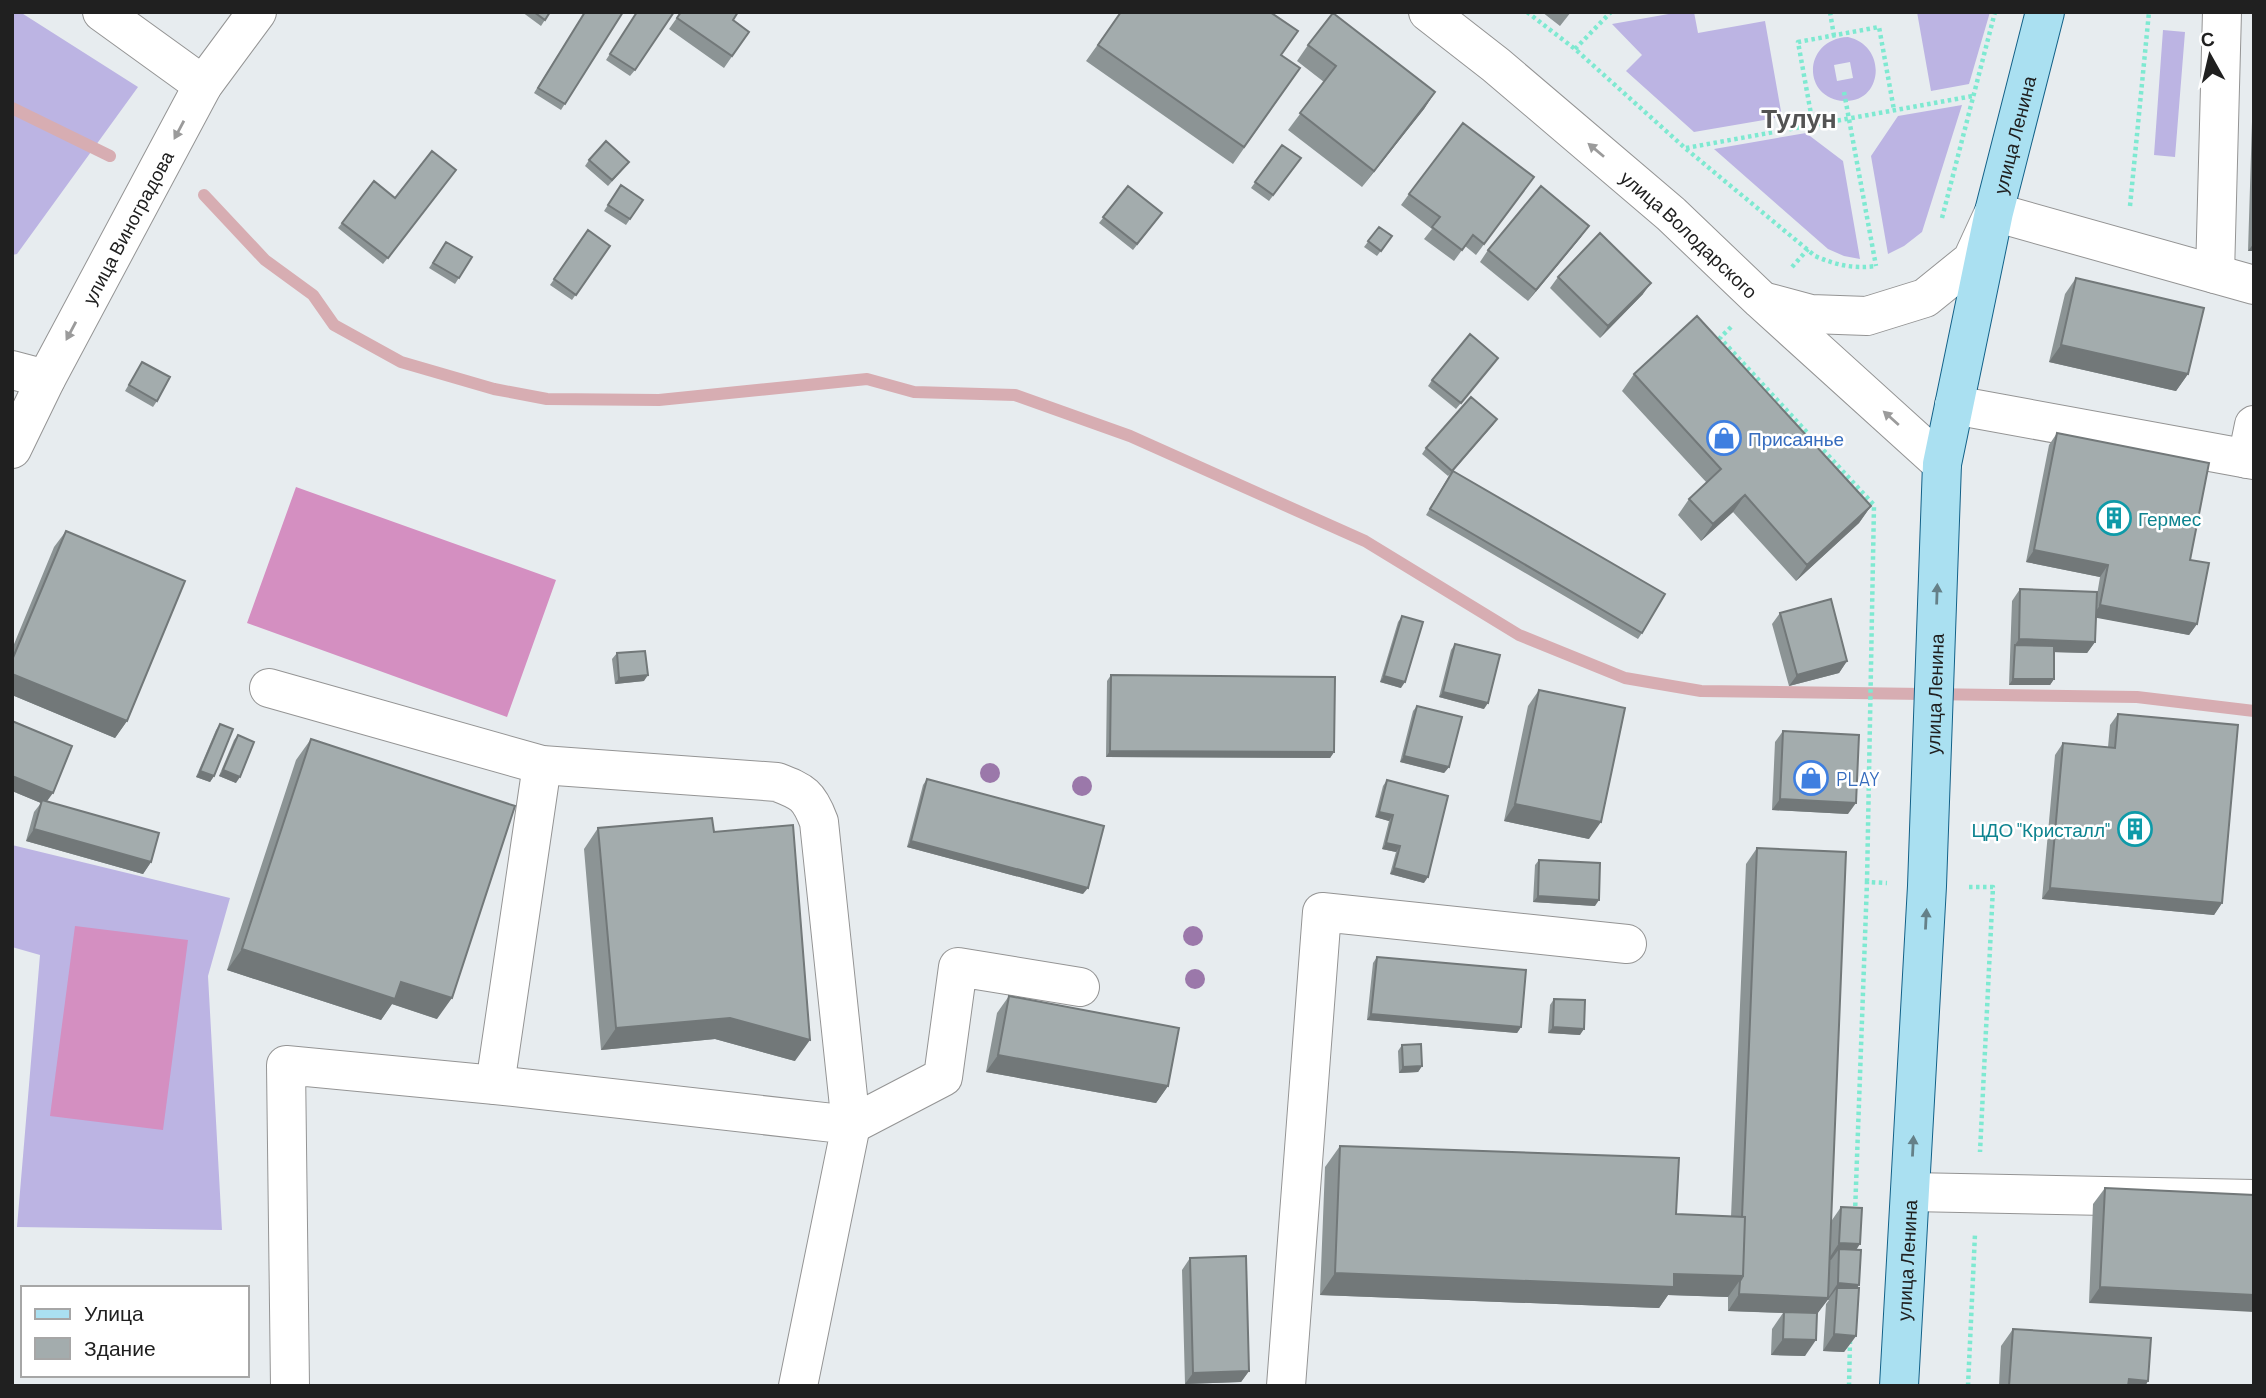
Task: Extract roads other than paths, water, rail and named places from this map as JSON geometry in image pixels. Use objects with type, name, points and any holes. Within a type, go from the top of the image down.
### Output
[{"type":"main road","name":"улица Ленина","points":[[1899,1386],[1927,886],[1942,464],[1994,212],[2045,12]]},
{"type":"street","points":[[102,12],[203,85]]},
{"type":"street","name":"улица Виноградова","points":[[12,449],[29,375],[203,85],[257,12]]},
{"type":"street","name":"улица Володарского","points":[[1428,12],[1496,65],[1671,214],[1760,300],[1942,464]]},
{"type":"street","points":[[2215,274],[2222,12]]},
{"type":"street","points":[[1760,300],[1811,314],[1867,316],[1926,298],[1972,260],[1994,212],[2254,285]]},
{"type":"street","points":[[1954,405],[2252,448]]},
{"type":"street","points":[[269,688],[542,765],[777,782],[803,792],[813,804],[819,822],[851,1125],[798,1386]]},
{"type":"street","points":[[495,1085],[542,765]]},
{"type":"street","points":[[1286,1386],[1322,912],[1627,944]]},
{"type":"street","points":[[290,1386],[286,1065],[495,1085],[851,1125],[943,1077],[958,967],[1080,987]]},
{"type":"street","points":[[1911,1192],[2254,1199]]},
{"type":"waterway","points":[[12,108],[110,156]]},
{"type":"waterway","points":[[204,195],[265,260],[313,295],[334,325],[401,362],[494,389],[547,399],[659,400],[867,379],[914,392],[1015,395],[1130,436],[1365,541],[1519,635],[1625,678],[1701,691],[2137,697],[2254,711]]},
{"type":"place","name":"Присаянье","points":[[1724,438]]},
{"type":"place","name":"Гермес","points":[[2114,518]]},
{"type":"place","name":"PLAY","points":[[1811,778]]},
{"type":"place","name":"ЦДО \"Кристалл\"","points":[[2135,829]]},
{"type":"district","name":"Тулун","points":[[1799,117]]}]
